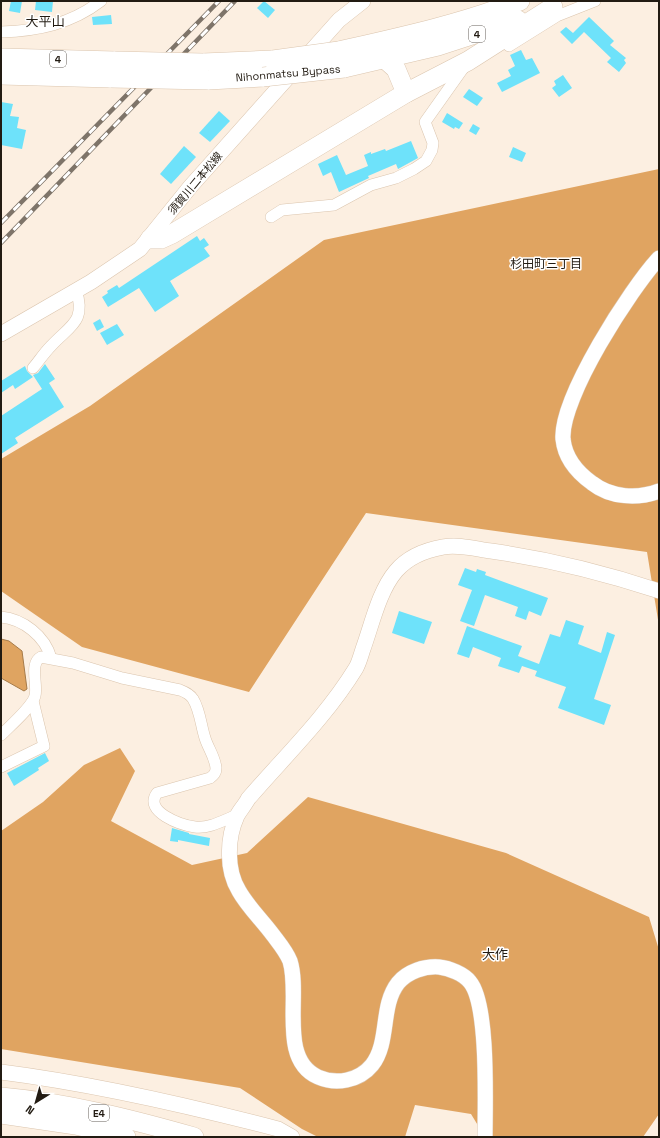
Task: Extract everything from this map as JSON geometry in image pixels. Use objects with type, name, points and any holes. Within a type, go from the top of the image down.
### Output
[{"type":"highway","name":"Nihonmatsu Bypass","points":[[1,75],[113,69],[206,71],[263,77],[341,59],[376,43],[485,15],[520,1]]},
{"type":"highway","points":[[150,239],[161,239],[172,234],[406,93],[468,61],[559,4]]},
{"type":"highway","name":"Nihonmatsu Bypass","points":[[206,71],[273,60],[386,60],[493,29],[559,4]]},
{"type":"highway","points":[[376,43],[386,60],[396,69],[406,93]]},
{"type":"highway","name":"Nihonmatsu Bypass","points":[[1,58],[113,69]]},
{"type":"highway","name":"E4","points":[[1,1097],[83,1109],[142,1122],[194,1137]]},
{"type":"highway","name":"E4","points":[[1,1114],[76,1125],[126,1137]]},
{"type":"street","points":[[1,32],[43,28],[70,20],[83,14],[101,1]]},
{"type":"street","name":"須賀川二本松線","points":[[1,334],[129,257],[150,239],[190,187],[339,20],[363,1]]},
{"type":"street","points":[[271,217],[282,210],[334,206],[371,185],[396,178],[426,161],[432,150],[433,143],[426,122],[468,61],[475,64],[483,62],[557,16],[594,1]]},
{"type":"street","points":[[659,258],[636,287],[608,331],[584,375],[568,410],[563,439],[566,450],[574,466],[595,486],[615,493],[637,497],[659,491]]},
{"type":"street","points":[[33,368],[51,345],[77,321],[81,303],[76,290]]},
{"type":"street","points":[[485,1137],[482,1018],[476,992],[470,982],[454,972],[440,967],[416,970],[398,983],[389,1005],[379,1052],[373,1064],[364,1073],[343,1081],[328,1081],[310,1072],[302,1065],[296,1054],[294,1042],[294,990],[290,962],[267,927],[240,893],[232,874],[230,855],[231,835],[237,815],[248,799],[336,700],[356,668],[378,604],[389,580],[396,570],[412,557],[424,551],[445,547],[486,550],[535,558],[592,571],[659,591]]},
{"type":"street","points":[[1,617],[14,619],[26,626],[39,637],[48,650],[50,658]]},
{"type":"street","points":[[1,736],[33,701],[36,692],[35,670],[38,660],[41,658],[50,658],[122,678],[180,690],[187,693],[193,699],[197,708],[205,739],[214,759],[216,769],[214,775],[183,787],[157,793],[153,798],[153,805],[156,810],[174,820],[196,827],[209,826],[237,815]]},
{"type":"street","points":[[1,767],[44,746],[33,701]]},
{"type":"street","points":[[1,1072],[48,1078],[175,1103],[278,1129],[292,1137]]},
{"type":"shaded area","points":[[659,169],[659,626],[647,552],[366,513],[249,692],[82,647],[1,591],[1,459],[90,406],[324,240]]},
{"type":"shaded area","points":[[1,639],[9,641],[22,651],[27,689],[24,691],[1,678]]},
{"type":"shaded area","points":[[120,748],[135,771],[111,821],[192,865],[247,853],[308,797],[506,853],[649,917],[659,950],[659,1114],[643,1137],[485,1137],[471,1114],[415,1105],[405,1137],[318,1137],[302,1129],[240,1088],[1,1049],[1,831],[43,802],[84,765]]},
{"type":"building","points":[[11,1],[22,1],[20,13],[9,11]]},
{"type":"building","points":[[36,1],[53,1],[52,12],[35,10]]},
{"type":"building","points":[[264,1],[275,10],[268,18],[257,8]]},
{"type":"building","points":[[111,15],[112,24],[93,25],[92,17]]},
{"type":"building","points":[[589,17],[614,41],[610,45],[626,58],[624,60],[626,63],[619,72],[607,62],[611,58],[584,32],[572,44],[560,32],[566,27],[573,33]]},
{"type":"building","points":[[521,50],[526,60],[532,58],[540,73],[502,92],[497,83],[511,76],[508,70],[515,66],[510,55]]},
{"type":"building","points":[[563,75],[572,88],[559,97],[552,88],[556,85],[554,81]]},
{"type":"building","points":[[469,89],[483,98],[477,106],[463,97]]},
{"type":"building","points":[[1,102],[13,104],[10,116],[19,117],[17,128],[26,130],[22,149],[1,145]]},
{"type":"building","points":[[219,111],[230,121],[210,142],[199,133]]},
{"type":"building","points":[[447,113],[463,123],[459,129],[455,127],[454,129],[442,122]]},
{"type":"building","points":[[473,124],[480,128],[476,135],[469,131]]},
{"type":"building","points":[[411,141],[418,158],[398,169],[396,164],[368,176],[369,178],[339,192],[331,172],[323,176],[318,164],[337,155],[346,175],[368,166],[364,155],[385,149],[386,151]]},
{"type":"building","points":[[184,146],[196,157],[171,184],[160,174]]},
{"type":"building","points":[[513,147],[526,153],[522,162],[509,157]]},
{"type":"building","points":[[197,236],[200,241],[204,238],[209,245],[204,248],[210,256],[170,281],[179,296],[155,312],[139,288],[108,307],[102,297],[108,293],[107,291],[117,285],[119,288]]},
{"type":"building","points":[[100,319],[104,327],[97,331],[93,323]]},
{"type":"building","points":[[117,324],[124,335],[107,345],[100,333]]},
{"type":"building","points":[[45,364],[55,379],[49,383],[64,407],[15,438],[18,443],[1,454],[1,416],[42,389],[33,375],[38,373]]},
{"type":"building","points":[[25,366],[27,371],[33,377],[15,389],[13,385],[1,393],[1,381]]},
{"type":"building","points":[[465,568],[476,572],[477,569],[486,572],[485,575],[548,598],[541,616],[529,611],[526,620],[515,616],[518,607],[485,595],[474,626],[460,621],[472,590],[458,585]]},
{"type":"building","points":[[399,611],[432,622],[424,644],[392,633]]},
{"type":"building","points":[[566,620],[584,626],[578,644],[601,653],[607,632],[615,635],[594,699],[611,705],[604,725],[558,708],[566,687],[535,676],[537,671],[522,666],[519,673],[498,666],[501,658],[473,647],[469,658],[457,654],[467,626],[522,646],[518,656],[539,664],[550,634],[560,637]]},
{"type":"building","points":[[45,753],[49,761],[38,768],[39,770],[14,786],[7,773]]},
{"type":"building","points":[[172,828],[189,834],[210,838],[209,846],[178,840],[178,842],[170,841]]},
{"type":"railway","points":[[1,223],[219,1]]},
{"type":"railway","points":[[1,243],[235,1]]},
{"type":"district","name":"大平山","points":[[45,21]]},
{"type":"district","name":"杉田町三丁目","points":[[546,264]]},
{"type":"district","name":"大作","points":[[495,954]]}]
